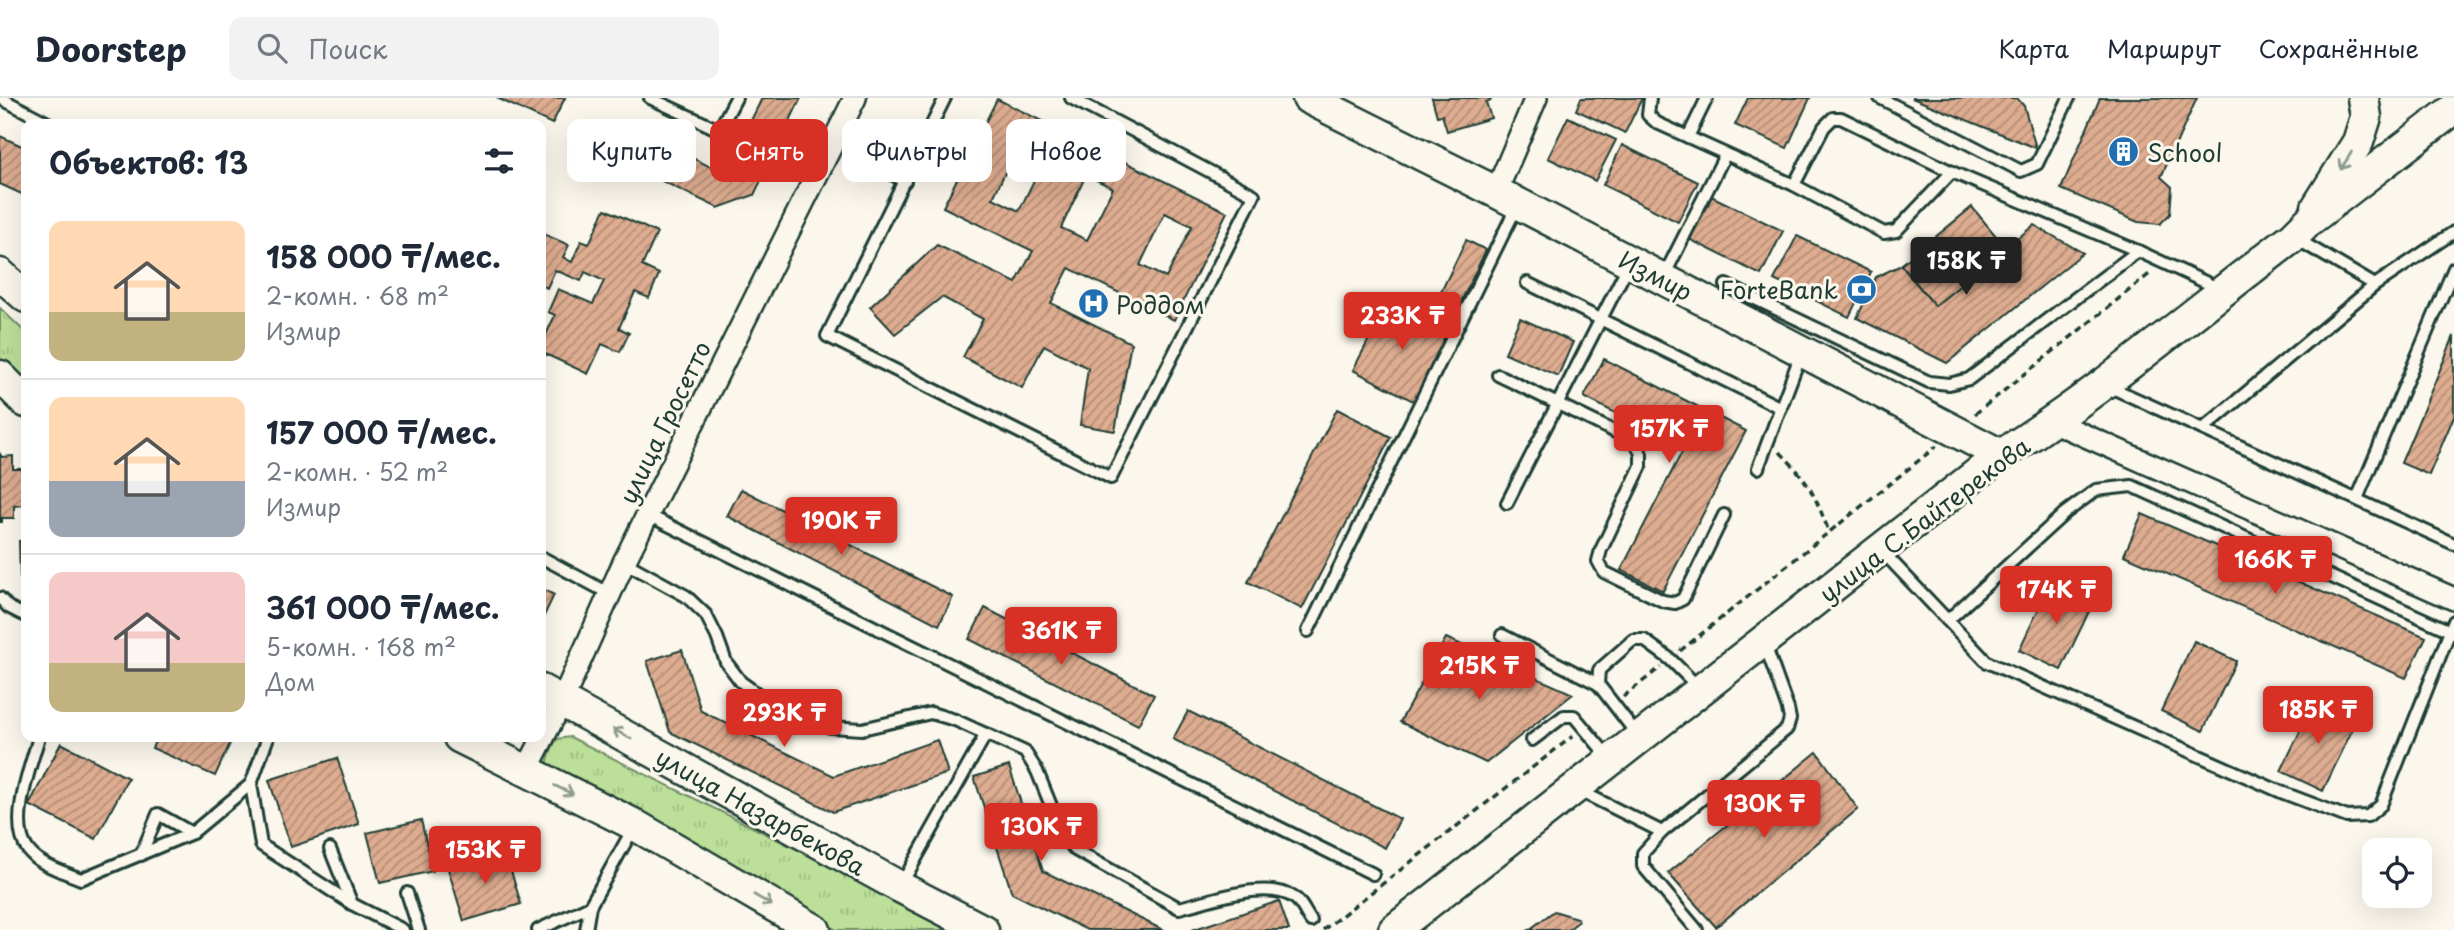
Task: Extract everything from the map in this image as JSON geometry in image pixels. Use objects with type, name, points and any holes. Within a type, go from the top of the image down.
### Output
[{"type":"street","name":"улица Гросетто","points":[[551,696],[610,594],[855,98]]},
{"type":"street","name":"Измир","points":[[1308,98],[1507,197],[2001,455]]},
{"type":"street","points":[[1507,197],[1536,98]]},
{"type":"street","points":[[2302,228],[2358,142],[2366,117],[2363,98]]},
{"type":"street","name":"улица С.Байтерекова","points":[[1394,930],[2001,455],[2054,422],[2106,384],[2454,109]]},
{"type":"street","points":[[0,274],[21,293]]},
{"type":"street","points":[[0,376],[21,397]]},
{"type":"street","points":[[2054,422],[2454,599]]},
{"type":"street","name":"улица Назарбекова","points":[[551,696],[983,930]]},
{"type":"street","points":[[469,742],[635,825],[815,930]]},
{"type":"street","name":"улица Гросетто","points":[[526,771],[536,742]]},
{"type":"lane","points":[[0,98],[40,119]]},
{"type":"lane","points":[[650,98],[719,130],[736,98]]},
{"type":"lane","points":[[935,119],[945,98]]},
{"type":"lane","points":[[904,182],[827,336],[1111,478],[1254,195],[1071,98]]},
{"type":"lane","points":[[1650,98],[1648,116],[1657,123],[1794,185],[1884,233],[1896,230],[1952,172]]},
{"type":"lane","points":[[1688,136],[1707,98]]},
{"type":"lane","points":[[1880,98],[2021,172],[2037,164],[2069,98]]},
{"type":"lane","points":[[1794,185],[1824,127],[1833,118],[1841,118],[1952,172],[2222,290]]},
{"type":"lane","points":[[1662,278],[1725,155]]},
{"type":"lane","points":[[1308,631],[1507,197]]},
{"type":"lane","points":[[2302,228],[2328,260],[2375,285]]},
{"type":"lane","points":[[2203,429],[2375,285],[2454,232]]},
{"type":"lane","points":[[1726,285],[1929,382],[1949,384],[1969,379],[2138,251]]},
{"type":"lane","points":[[1507,503],[1631,262]]},
{"type":"lane","points":[[2357,499],[2454,268]]},
{"type":"lane","points":[[1527,283],[1781,408]]},
{"type":"lane","points":[[1758,468],[1802,351]]},
{"type":"lane","points":[[1498,375],[1636,442],[1641,454],[1641,466],[1601,550],[1598,561],[1604,572],[1663,601],[1675,603],[1683,599],[1724,515]]},
{"type":"lane","points":[[2106,384],[2454,544]]},
{"type":"lane","points":[[1881,551],[1987,662],[2281,792],[2347,817],[2368,816],[2381,805],[2452,626],[2132,486],[2096,490],[2065,513],[1948,620]]},
{"type":"lane","points":[[648,515],[1373,874]]},
{"type":"lane","points":[[546,559],[610,594]]},
{"type":"lane","points":[[624,562],[687,596],[706,615],[726,662],[741,682],[762,697],[804,719],[831,727],[862,729],[931,713],[955,720],[1026,752],[1037,771],[1062,833],[1075,850],[1102,866],[1179,908],[1251,890],[1281,890],[1298,900],[1311,921]]},
{"type":"lane","points":[[0,597],[8,607],[21,614]]},
{"type":"lane","points":[[1502,635],[1598,684],[1640,739]]},
{"type":"lane","points":[[1598,684],[1599,670],[1633,640],[1644,640],[1670,659],[1702,691]]},
{"type":"lane","points":[[1697,930],[1643,866],[1643,853],[1662,832],[1787,729],[1790,719],[1788,709],[1764,642]]},
{"type":"lane","points":[[1532,740],[1564,716],[1574,716],[1612,761]]},
{"type":"lane","points":[[900,887],[986,734]]},
{"type":"lane","points":[[38,742],[22,798],[19,823],[27,849],[46,864],[81,879],[192,833],[251,784]]},
{"type":"lane","points":[[266,742],[251,784],[261,845],[352,904],[403,930]]},
{"type":"lane","points":[[1576,789],[1662,832]]},
{"type":"lane","points":[[141,855],[158,814],[192,833]]},
{"type":"lane","points":[[586,930],[590,906],[635,825]]},
{"type":"lane","points":[[330,849],[352,904]]},
{"type":"lane","points":[[407,893],[419,930]]},
{"type":"lane","points":[[538,930],[590,906]]},
{"type":"path","points":[[1613,705],[2163,263]]},
{"type":"path","points":[[1769,440],[1802,475],[1817,500],[1829,532]]},
{"type":"path","points":[[1323,930],[1436,845],[1584,727]]},
{"type":"green space","points":[[0,308],[21,328],[21,394],[0,372]]},
{"type":"green space","points":[[570,737],[960,930],[837,930],[546,782],[548,759],[554,744],[557,739]]},
{"type":"building","points":[[497,98],[565,98],[552,124]]},
{"type":"building","points":[[762,98],[801,98],[791,119],[752,119]]},
{"type":"building","points":[[1432,98],[1490,98],[1491,100],[1486,102],[1491,118],[1447,131],[1442,115],[1437,116]]},
{"type":"building","points":[[1581,98],[1642,98],[1625,133],[1576,110]]},
{"type":"building","points":[[1748,98],[1810,98],[1787,148],[1735,125]]},
{"type":"building","points":[[1912,98],[2017,98],[2024,106],[2036,148]]},
{"type":"building","name":"School","points":[[2100,98],[2197,98],[2161,177],[2172,187],[2170,214],[2160,224],[2138,222],[2061,189]]},
{"type":"building","points":[[997,99],[1038,119],[1006,119],[1006,170],[993,198],[1019,211],[1033,182],[1083,182],[1061,228],[1087,240],[1113,188],[1101,182],[1126,182],[1126,162],[1227,212],[1174,320],[1069,268],[1051,303],[1131,343],[1115,431],[1080,425],[1088,368],[1044,345],[1022,388],[963,357],[983,319],[942,297],[895,334],[870,307],[937,245],[1016,283],[1033,251],[943,207],[956,182],[992,182],[992,119],[987,119]],"holes":[[[1165,213],[1192,226],[1166,278],[1140,265]]]},
{"type":"building","points":[[1568,117],[1616,140],[1595,181],[1548,158]]},
{"type":"building","points":[[0,136],[21,146],[21,194],[0,184]]},
{"type":"building","points":[[1622,145],[1698,182],[1678,222],[1603,185]]},
{"type":"building","points":[[696,160],[710,167],[710,182],[760,182],[754,195],[718,208],[664,182],[696,182]]},
{"type":"building","points":[[1709,195],[1783,231],[1761,275],[1687,238]]},
{"type":"building","points":[[1972,207],[2006,248],[1935,306],[1901,265]]},
{"type":"building","points":[[605,209],[657,233],[642,266],[659,274],[649,298],[635,292],[619,328],[629,333],[620,352],[602,344],[588,374],[546,354],[546,335],[555,315],[548,312],[558,289],[593,304],[604,281],[585,272],[581,281],[555,270],[546,288],[546,235],[569,245],[563,257],[572,262],[581,241],[589,244]]},
{"type":"building","points":[[2034,225],[2083,253],[1947,363],[1857,318],[1876,277],[1901,265],[1935,306]]},
{"type":"building","points":[[1797,236],[1871,272],[1849,317],[1774,280]]},
{"type":"building","points":[[1466,240],[1486,250],[1459,306],[1439,296]]},
{"type":"building","points":[[1389,301],[1450,333],[1415,402],[1353,370]]},
{"type":"building","points":[[1520,318],[1573,342],[1558,376],[1505,353]]},
{"type":"building","points":[[2454,336],[2454,416],[2429,475],[2401,463]]},
{"type":"building","points":[[1604,359],[1746,431],[1663,591],[1621,570],[1684,448],[1584,397]]},
{"type":"building","points":[[1337,409],[1391,437],[1302,609],[1248,582]]},
{"type":"building","points":[[0,454],[2,457],[13,456],[13,469],[21,469],[21,505],[14,506],[14,518],[2,518],[0,522]]},
{"type":"building","points":[[741,489],[953,597],[939,625],[727,516]]},
{"type":"building","points":[[2142,514],[2426,637],[2406,678],[2124,555]]},
{"type":"building","points":[[19,541],[21,541],[21,578]]},
{"type":"building","points":[[2052,581],[2094,601],[2061,670],[2019,650]]},
{"type":"building","points":[[546,591],[554,595],[546,612]]},
{"type":"building","points":[[985,608],[1154,695],[1138,725],[969,639]]},
{"type":"building","points":[[1446,638],[1573,694],[1486,763],[1400,722]]},
{"type":"building","points":[[2194,641],[2236,661],[2203,731],[2161,711]]},
{"type":"building","points":[[682,650],[701,711],[834,776],[937,740],[948,773],[833,812],[670,732],[647,661]]},
{"type":"building","points":[[2314,702],[2356,722],[2323,791],[2281,771]]},
{"type":"building","points":[[1188,711],[1400,819],[1385,848],[1173,739]]},
{"type":"building","points":[[155,742],[231,742],[215,776],[152,748]]},
{"type":"building","points":[[61,743],[128,778],[96,839],[29,805]]},
{"type":"building","points":[[1817,752],[1858,809],[1716,927],[1668,873]]},
{"type":"building","points":[[337,758],[359,824],[291,847],[269,780]]},
{"type":"building","points":[[1009,766],[1043,871],[1163,930],[1087,930],[1012,893],[974,777]]},
{"type":"building","points":[[421,820],[433,871],[380,883],[367,833]]},
{"type":"building","points":[[505,851],[521,904],[464,921],[448,869]]},
{"type":"building","points":[[1279,901],[1289,930],[1192,930]]},
{"type":"building","points":[[1554,911],[1579,921],[1568,930],[1529,930]]},
{"type":"place","name":"School","points":[[2124,152]]},
{"type":"place","name":"ForteBank","points":[[1861,289]]},
{"type":"place","name":"Роддом","points":[[1093,304]]}]
